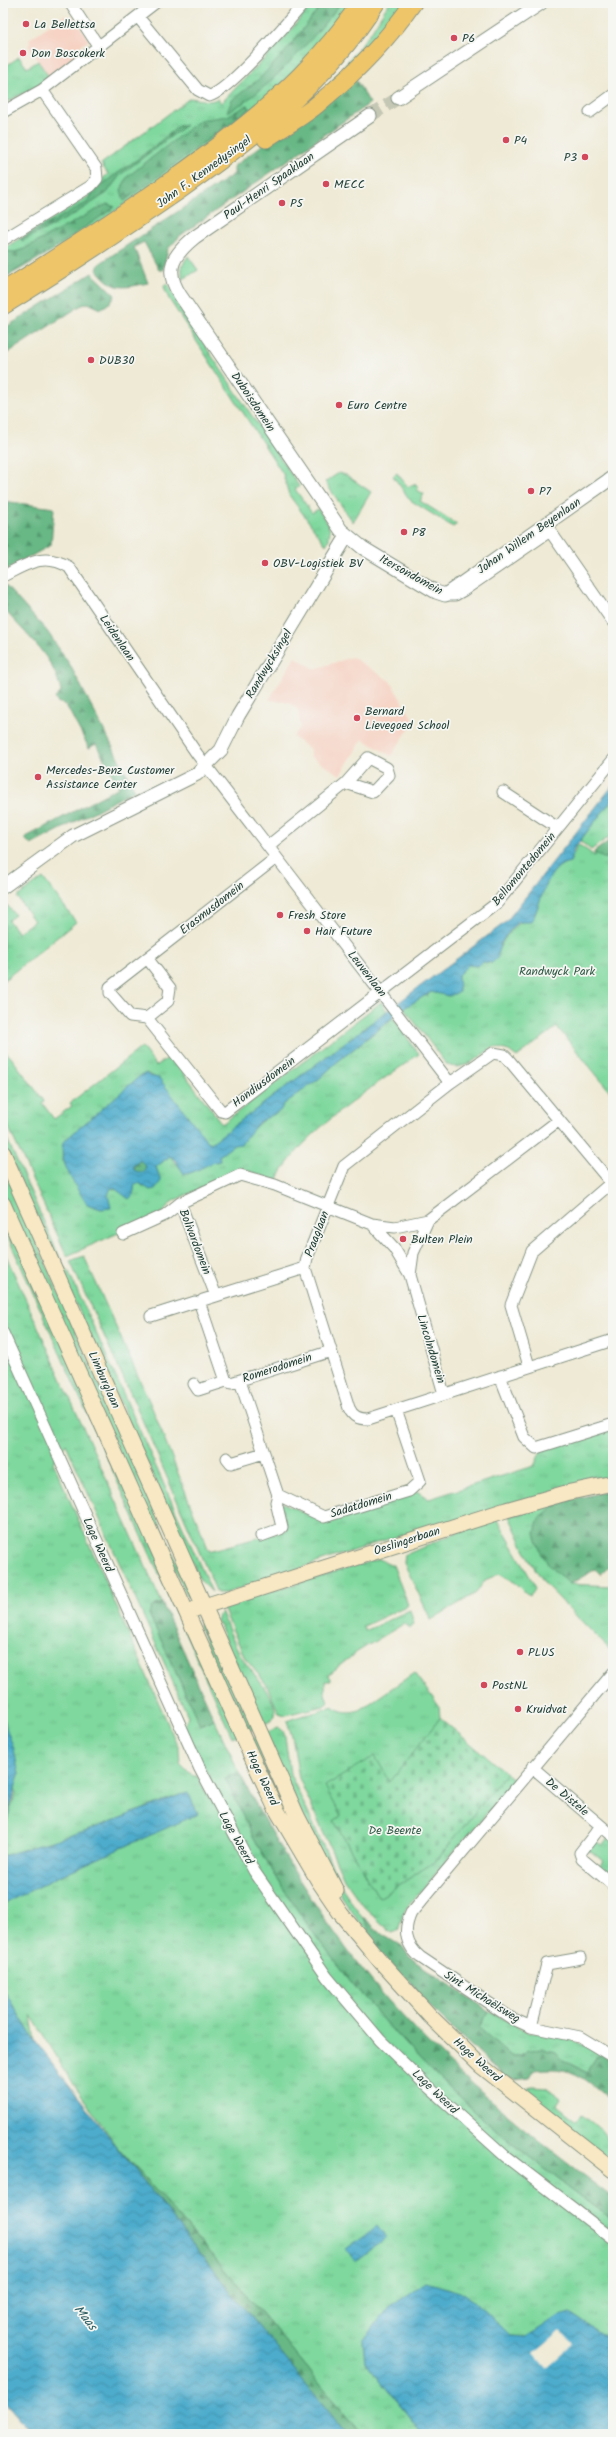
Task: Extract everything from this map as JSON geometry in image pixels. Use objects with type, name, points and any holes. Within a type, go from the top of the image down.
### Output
[{"type":"main road","name":"John F. Kennedysingel","points":[[3,290],[132,207],[257,117],[314,62],[360,3]]},
{"type":"main road","name":"John F. Kennedysingel","points":[[3,306],[131,224],[238,148],[280,115],[315,81],[350,39],[376,3]]},
{"type":"main road","points":[[238,148],[256,146],[318,104],[379,46],[413,3]]},
{"type":"main road","name":"Limburglaan","points":[[3,1153],[204,1606]]},
{"type":"main road","name":"Limburglaan","points":[[3,1204],[187,1612]]},
{"type":"main road","name":"Oeslingerbaan","points":[[187,1612],[500,1512],[566,1493],[613,1483]]},
{"type":"main road","name":"Hoge Weerd","points":[[204,1606],[297,1816],[358,1933]]},
{"type":"main road","name":"Hoge Weerd","points":[[187,1612],[275,1807],[325,1891],[341,1914],[398,1982],[462,2048],[511,2090],[613,2170]]},
{"type":"street","points":[[70,3],[100,46]]},
{"type":"street","points":[[3,112],[42,90],[155,3]]},
{"type":"street","points":[[138,17],[198,90],[207,96],[220,91],[268,45],[304,3]]},
{"type":"street","points":[[398,98],[541,3]]},
{"type":"street","points":[[3,240],[91,186],[96,181],[98,174],[42,90]]},
{"type":"street","points":[[590,112],[613,95]]},
{"type":"street","name":"Paul-Henri Spaaklaan","points":[[173,261],[180,250],[195,236],[370,116]]},
{"type":"street","name":"Duboisdomein","points":[[173,261],[172,279],[180,295],[344,533]]},
{"type":"street","name":"Johan Willem Beyenlaan","points":[[450,595],[613,477]]},
{"type":"street","name":"Johan Willem Beyenlaan","points":[[450,595],[550,531],[613,622]]},
{"type":"street","name":"Itersondomein","points":[[344,533],[404,573],[450,595]]},
{"type":"street","name":"Randwycksingel","points":[[3,876],[47,847],[73,836],[161,790],[204,764],[238,716],[300,613],[312,581],[344,533]]},
{"type":"street","name":"Leidenlaan","points":[[3,576],[46,559],[55,560],[69,567],[204,764]]},
{"type":"street","name":"Bellomontedomein","points":[[382,993],[496,903],[613,760]]},
{"type":"street","name":"Leuvenlaan","points":[[204,764],[450,1083]]},
{"type":"street","points":[[268,846],[346,783]]},
{"type":"street","points":[[502,792],[558,828]]},
{"type":"street","name":"Randwycksingel","points":[[3,887],[73,836]]},
{"type":"street","name":"Erasmusdomein","points":[[146,1018],[130,1016],[110,992],[110,987],[276,858]]},
{"type":"street","points":[[146,1018],[168,1001],[170,988],[147,958]]},
{"type":"street","name":"Hondiusdomein","points":[[146,1018],[220,1111],[225,1112],[382,993]]},
{"type":"street","name":"Praaglaan","points":[[612,1184],[508,1059],[498,1054],[487,1056],[344,1166],[305,1268],[349,1408],[355,1417],[368,1419],[613,1340]]},
{"type":"street","points":[[372,1224],[395,1227],[428,1220],[559,1120]]},
{"type":"street","name":"Bolivardomein","points":[[216,1296],[180,1203],[240,1175],[260,1179],[328,1205],[372,1224]]},
{"type":"street","points":[[529,1366],[512,1305],[532,1250],[612,1184]]},
{"type":"street","points":[[123,1234],[165,1215],[180,1203]]},
{"type":"street","points":[[410,1275],[413,1253],[428,1220]]},
{"type":"street","points":[[372,1224],[394,1248],[410,1275]]},
{"type":"street","points":[[151,1316],[194,1302],[200,1304],[203,1300],[305,1268]]},
{"type":"street","name":"Lincolndomein","points":[[410,1275],[417,1305],[444,1394]]},
{"type":"street","name":"Romerodomein","points":[[200,1304],[226,1381],[231,1383],[331,1351]]},
{"type":"street","name":"Lage Weerd","points":[[3,1333],[200,1769],[254,1871],[327,1978],[380,2040],[424,2083],[505,2156],[613,2239]]},
{"type":"street","points":[[500,1376],[524,1437],[536,1448],[613,1424]]},
{"type":"street","points":[[194,1384],[198,1390],[226,1381]]},
{"type":"street","points":[[240,1381],[278,1495],[276,1502],[282,1527],[280,1530],[261,1536]]},
{"type":"street","name":"Sadatdomein","points":[[278,1495],[324,1517],[408,1491],[420,1481],[396,1410]]},
{"type":"street","points":[[227,1458],[231,1463],[264,1453]]},
{"type":"street","points":[[532,1767],[613,1673]]},
{"type":"street","name":"De Distele","points":[[532,1767],[613,1836]]},
{"type":"street","name":"Sint Michaëlsweg","points":[[532,1767],[412,1913],[406,1928],[406,1937],[410,1946],[420,1957],[502,2013],[531,2027],[580,2037],[613,2057]]},
{"type":"street","points":[[601,1826],[580,1853],[582,1859],[613,1885]]},
{"type":"street","points":[[531,2027],[547,1964],[581,1958]]},
{"type":"shaded area","points":[[65,15],[67,18],[72,15],[89,40],[77,48],[80,52],[49,77],[28,45],[31,43],[29,39]]},
{"type":"shaded area","name":"Bernard Lievegoed School","points":[[295,657],[315,669],[352,657],[390,681],[414,721],[391,756],[363,739],[340,775],[311,757],[310,749],[293,737],[301,727],[298,710],[290,703],[269,700]]},
{"type":"green space","points":[[313,3],[354,3],[340,22],[258,109],[87,231],[3,279],[3,249],[89,196],[87,193],[108,174],[101,164],[190,98],[210,101],[218,99],[221,103],[280,43]]},
{"type":"green space","points":[[323,3],[341,3],[303,48],[273,79],[242,104],[227,112],[232,100],[259,79],[285,52]]},
{"type":"green space","points":[[389,3],[408,3],[374,46],[331,82],[371,32]]},
{"type":"green space","points":[[19,57],[27,68],[38,61],[49,77],[37,86],[3,104],[3,68]]},
{"type":"green space","points":[[354,77],[370,103],[181,235],[168,249],[163,270],[159,270],[144,242],[134,247],[148,283],[120,287],[109,282],[97,270],[99,264],[234,174],[234,166]]},
{"type":"green space","points":[[248,105],[250,109],[124,201],[121,190],[127,177],[200,120],[227,116]]},
{"type":"green space","points":[[186,125],[120,175],[107,193],[73,215],[22,241],[21,239],[88,202],[94,190],[139,158],[179,126]]},
{"type":"green space","points":[[107,204],[115,207],[65,241],[3,278],[3,251],[15,252],[24,249]]},
{"type":"green space","points":[[188,256],[198,270],[182,280],[182,266]]},
{"type":"green space","points":[[92,273],[115,295],[112,301],[101,309],[88,303],[80,306],[3,356],[3,329]]},
{"type":"green space","points":[[165,284],[168,284],[178,303],[177,304],[299,486],[295,489],[312,513],[318,509],[324,517],[330,530],[329,540],[326,545],[289,495],[283,474],[169,299],[164,287]]},
{"type":"green space","points":[[339,473],[346,475],[371,492],[353,522],[325,482]]},
{"type":"green space","points":[[397,473],[408,487],[414,484],[419,487],[417,490],[424,494],[420,501],[457,524],[453,527],[410,500],[393,476]]},
{"type":"green space","points":[[3,501],[54,508],[51,545],[3,572]]},
{"type":"green space","points":[[4,584],[47,631],[70,665],[135,790],[31,845],[25,839],[26,837],[119,787],[96,744],[89,748],[66,705],[57,702],[55,698],[61,692],[58,679],[46,657],[3,608]]},
{"type":"green space","points":[[613,799],[613,834],[591,850],[580,841]]},
{"type":"green space","name":"Randwyck Park","points":[[613,838],[613,1095],[557,1027],[517,1057],[509,1051],[494,1047],[477,1059],[465,1065],[459,1067],[446,1064],[404,1008],[431,992],[459,992],[457,975],[468,965],[477,966],[483,962],[492,963],[500,946],[513,928],[535,915],[543,891],[551,875],[563,864],[570,862],[578,844],[595,856],[594,852]]},
{"type":"green space","points":[[613,838],[613,855],[608,858],[604,858],[594,852]]},
{"type":"green space","points":[[43,878],[76,922],[3,981],[3,909],[7,905],[15,915],[8,920],[18,933],[34,921],[17,897]]},
{"type":"green space","points":[[381,1002],[387,1011],[226,1132],[254,1128],[266,1117],[275,1114],[284,1104],[319,1079],[336,1063],[393,1018],[419,1054],[361,1095],[320,1128],[302,1145],[288,1163],[277,1181],[243,1169],[173,1201],[161,1214],[67,1256],[3,1115],[3,1050],[10,1056],[44,1101],[42,1103],[54,1119],[72,1106],[70,1103],[142,1047],[156,1066],[171,1056],[222,1124]],"holes":[[[146,1073],[156,1078],[207,1141],[228,1149],[219,1156],[220,1161],[209,1163],[190,1173],[180,1168],[170,1156],[156,1167],[161,1181],[144,1187],[139,1183],[135,1184],[133,1195],[111,1188],[101,1209],[87,1204],[62,1159],[63,1142]]]},
{"type":"green space","points":[[3,1130],[63,1265],[68,1270],[212,1592],[200,1580],[3,1141]]},
{"type":"green space","points":[[138,1161],[142,1161],[146,1167],[142,1173],[138,1173],[134,1169],[134,1165]]},
{"type":"green space","points":[[3,1166],[194,1602],[187,1596],[83,1375],[3,1196]]},
{"type":"green space","points":[[3,1210],[238,1735],[232,1737],[3,1226]]},
{"type":"green space","points":[[3,1249],[162,1603],[155,1605],[149,1614],[200,1725],[214,1719],[239,1772],[226,1778],[246,1823],[260,1849],[297,1910],[318,1939],[363,1996],[411,2049],[457,2095],[500,2133],[544,2169],[613,2220],[613,2342],[570,2313],[526,2337],[510,2336],[493,2320],[451,2289],[443,2287],[391,2305],[363,2341],[365,2362],[423,2434],[362,2434],[261,2312],[117,2146],[78,2091],[31,2015],[35,2041],[3,1989],[3,1904],[70,1871],[198,1813],[187,1792],[97,1827],[3,1856],[3,1834],[16,1792],[3,1719]],"holes":[[[66,1444],[188,1716],[184,1727],[211,1781],[213,1805],[197,1776],[193,1776],[180,1763],[179,1749],[53,1462]]]},
{"type":"green space","points":[[84,1256],[151,1405],[209,1551],[287,1530],[281,1505],[283,1503],[323,1521],[415,1490],[429,1499],[534,1466],[542,1449],[613,1426],[613,1476],[388,1539],[226,1593],[217,1593],[138,1410],[70,1261]]},
{"type":"green space","points":[[613,1490],[613,1563],[601,1574],[596,1569],[570,1584],[552,1569],[541,1553],[535,1534],[538,1520],[556,1503]]},
{"type":"green space","points":[[556,1503],[570,1584],[613,1586],[613,1653],[546,1585],[530,1561],[509,1516]]},
{"type":"green space","points":[[498,1520],[536,1588],[529,1596],[516,1583],[499,1574],[485,1580],[476,1593],[431,1620],[404,1563],[405,1555],[462,1530]]},
{"type":"green space","points":[[379,1559],[393,1565],[408,1605],[362,1627],[365,1631],[410,1610],[414,1624],[409,1628],[405,1623],[357,1652],[328,1675],[331,1681],[325,1681],[325,1694],[328,1701],[324,1706],[285,1715],[279,1713],[266,1684],[245,1658],[223,1608],[238,1601]]},
{"type":"green space","points":[[162,1603],[214,1719],[200,1725],[149,1614],[151,1608]]},
{"type":"green space","points":[[221,1611],[240,1654],[263,1686],[275,1709],[273,1719],[260,1726],[217,1620]]},
{"type":"green space","points":[[202,1616],[254,1729],[244,1733],[199,1626]]},
{"type":"green space","points":[[414,1673],[439,1706],[440,1718],[390,1783],[334,1821],[379,1898],[437,1860],[506,1773],[515,1780],[404,1911],[398,1931],[392,1933],[363,1906],[344,1879],[299,1778],[292,1736],[287,1721],[321,1711],[332,1706],[346,1712],[360,1710]]},
{"type":"green space","name":"De Beente","points":[[440,1718],[506,1773],[437,1860],[379,1898],[334,1821],[341,1816],[325,1786],[375,1756],[390,1782]]},
{"type":"green space","points":[[278,1727],[283,1731],[285,1736],[290,1774],[343,1889],[369,1928],[367,1934],[339,1892],[264,1734]]},
{"type":"green space","points":[[258,1737],[306,1847],[247,1742]]},
{"type":"green space","points":[[239,1772],[284,1855],[318,1909],[375,1985],[429,2044],[458,2072],[519,2124],[613,2198],[613,2220],[544,2169],[478,2114],[436,2075],[363,1996],[318,1939],[278,1880],[260,1849],[225,1778]]},
{"type":"green space","points":[[610,1836],[613,1839],[613,1878],[598,1868],[603,1861],[588,1849],[596,1840],[602,1845]]},
{"type":"green space","points":[[363,1917],[383,1935],[403,1947],[410,1958],[489,2011],[479,2028],[511,2056],[519,2056],[529,2050],[544,2049],[556,2052],[563,2060],[587,2073],[600,2052],[613,2061],[613,2101],[585,2080],[569,2072],[548,2069],[535,2070],[530,2078],[515,2080],[505,2078],[420,1998],[418,1992],[412,1984],[385,1959],[367,1934],[369,1928]]},
{"type":"green space","points":[[489,2011],[526,2031],[572,2040],[600,2052],[587,2073],[563,2060],[556,2052],[529,2050],[519,2056],[511,2056],[479,2028]]},
{"type":"green space","points":[[528,2088],[546,2088],[561,2099],[557,2105],[577,2121],[582,2115],[598,2127],[607,2137],[613,2155],[606,2157],[526,2096]]},
{"type":"green space","points":[[117,2146],[261,2312],[362,2434],[347,2434],[208,2264]]},
{"type":"water","points":[[613,785],[613,799],[574,848],[570,862],[562,865],[550,878],[531,922],[518,922],[515,925],[501,943],[498,957],[492,963],[483,962],[477,966],[468,965],[458,975],[459,992],[449,996],[431,992],[404,1008],[336,1063],[319,1079],[284,1104],[280,1111],[259,1122],[241,1144],[234,1145],[219,1156],[220,1161],[184,1174],[176,1161],[170,1156],[156,1167],[161,1181],[155,1189],[150,1190],[139,1183],[135,1184],[133,1195],[129,1199],[114,1188],[111,1188],[108,1195],[111,1208],[101,1209],[87,1204],[73,1182],[65,1166],[63,1158],[63,1142],[140,1076],[146,1073],[149,1076],[159,1078],[207,1141],[211,1143],[506,922]],"holes":[[[140,1160],[146,1166],[144,1172],[139,1173],[134,1170],[133,1166]]]},
{"type":"water","points":[[3,1719],[14,1749],[19,1774],[3,1834]]},
{"type":"water","points":[[188,1792],[198,1814],[70,1871],[3,1904],[3,1856],[97,1827]]},
{"type":"water","name":"Maas","points":[[3,1989],[35,2041],[208,2264],[347,2434],[32,2434],[3,2399]]},
{"type":"water","points":[[377,2226],[386,2238],[355,2261],[346,2249]]},
{"type":"water","points":[[426,2282],[460,2292],[473,2300],[510,2336],[526,2337],[559,2316],[570,2313],[613,2342],[613,2434],[423,2434],[365,2362],[363,2340],[391,2305]]},
{"type":"pier","points":[[561,2331],[573,2344],[546,2368],[534,2354]]},
{"type":"tunnel","points":[[370,116],[398,98]]},
{"type":"place","name":"La Bellettsa","points":[[26,24]]},
{"type":"place","name":"P6","points":[[454,38]]},
{"type":"place","name":"Don Boscokerk","points":[[23,53]]},
{"type":"place","name":"P4","points":[[506,140]]},
{"type":"place","name":"P3","points":[[585,157]]},
{"type":"place","name":"MECC","points":[[326,184]]},
{"type":"place","name":"P5","points":[[282,203]]},
{"type":"place","name":"DUB30","points":[[91,360]]},
{"type":"place","name":"Euro Centre","points":[[339,405]]},
{"type":"place","name":"P7","points":[[531,491]]},
{"type":"place","name":"P8","points":[[404,532]]},
{"type":"place","name":"OBV-Logistiek BV","points":[[265,563]]},
{"type":"place","name":"Bernard Lievegoed School","points":[[357,718]]},
{"type":"place","name":"Mercedes-Benz Customer Assistance Center","points":[[38,777]]},
{"type":"place","name":"Fresh Store","points":[[280,915]]},
{"type":"place","name":"Hair Future","points":[[307,931]]},
{"type":"place","name":"Bulten Plein","points":[[403,1239]]},
{"type":"place","name":"PLUS","points":[[520,1652]]},
{"type":"place","name":"PostNL","points":[[484,1685]]},
{"type":"place","name":"Kruidvat","points":[[518,1709]]}]
